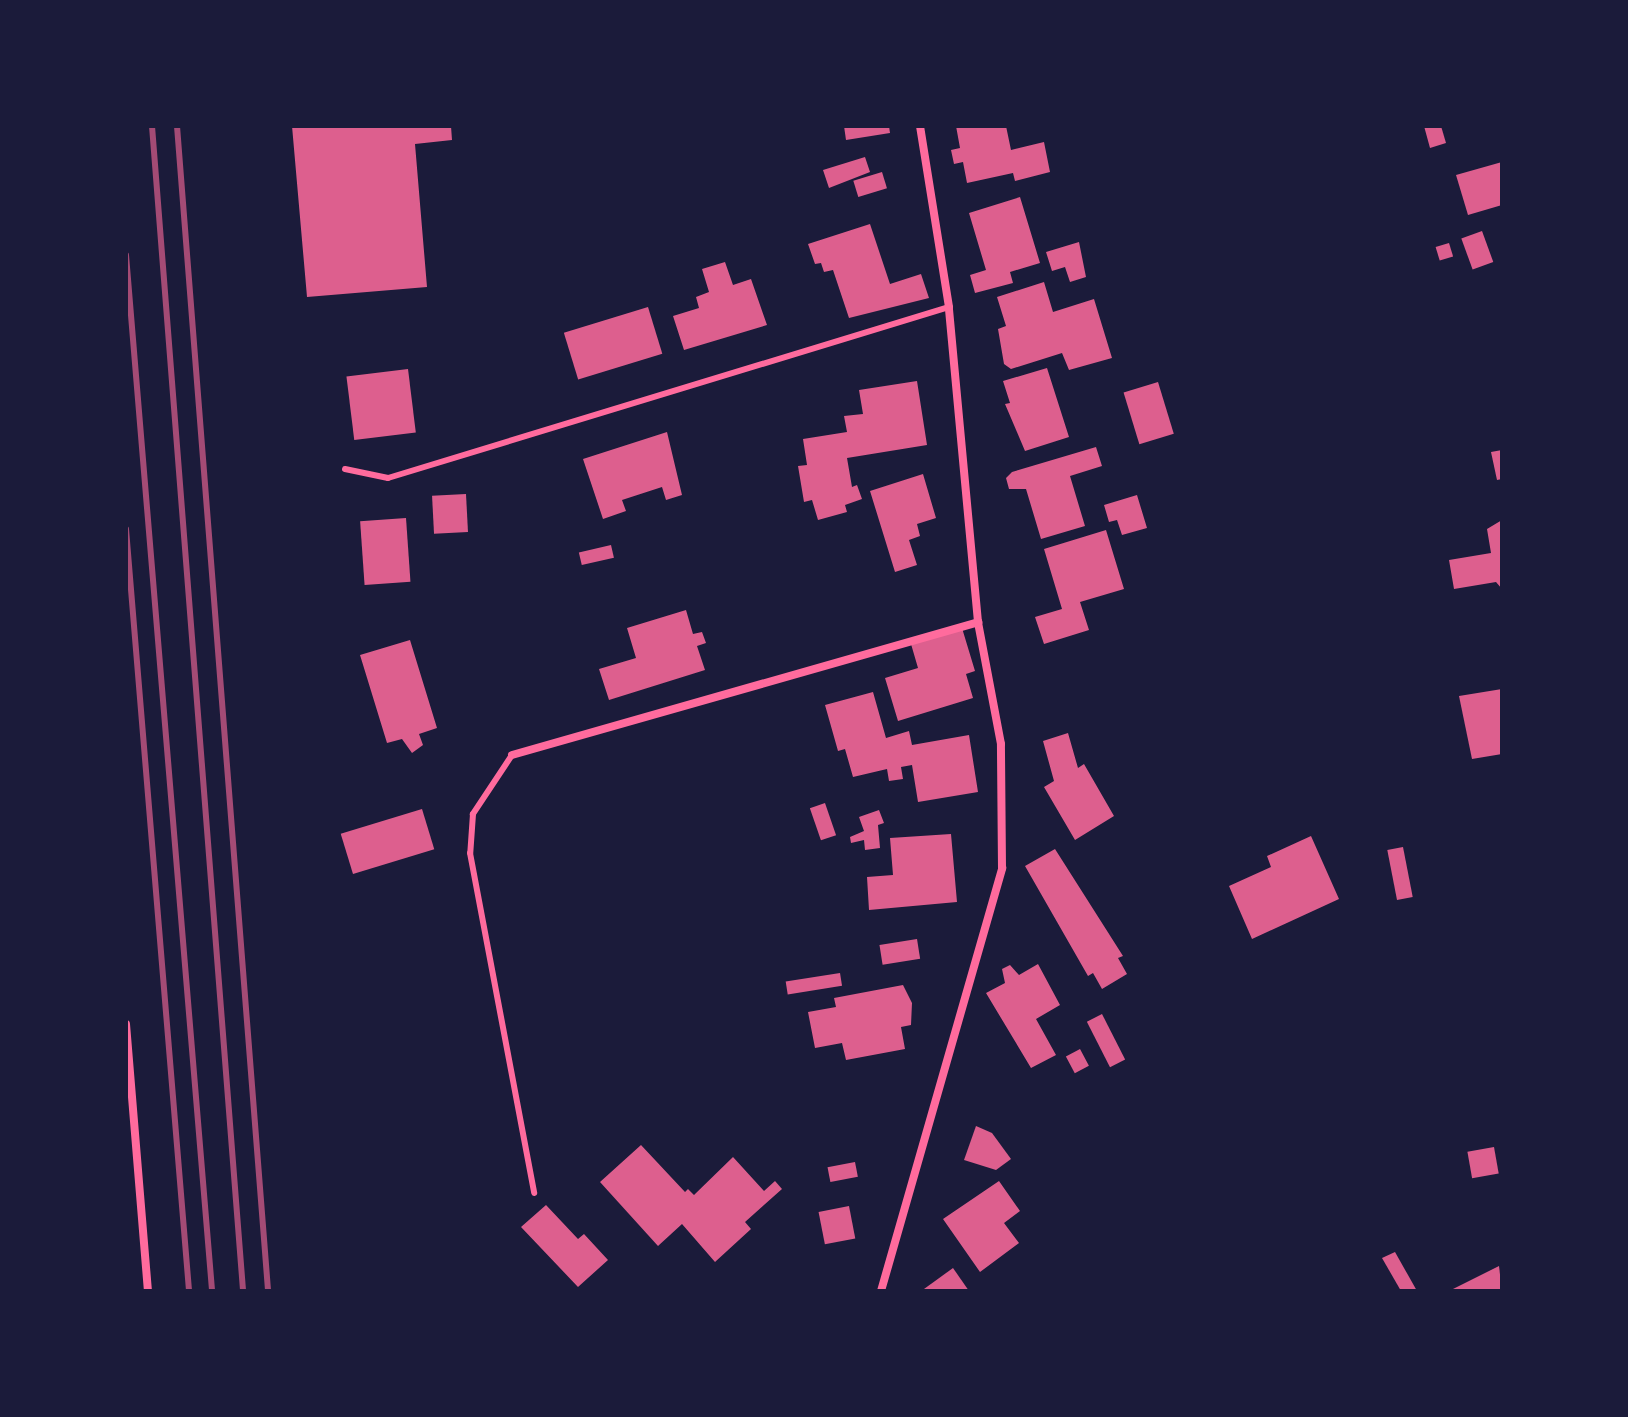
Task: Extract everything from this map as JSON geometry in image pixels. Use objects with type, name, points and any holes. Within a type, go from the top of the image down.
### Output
[{"type":"street","points":[[881,1291],[1002,868],[1001,744],[978,622],[949,307],[920,126]]},
{"type":"street","points":[[512,755],[978,622]]},
{"type":"street","points":[[126,1024],[148,1291]]},
{"type":"street","points":[[126,1169],[138,1164]]},
{"type":"lane","points":[[345,469],[388,478],[949,307]]},
{"type":"lane","points":[[512,755],[473,814],[470,853],[534,1193]]},
{"type":"building","points":[[292,126],[451,126],[452,140],[415,144],[427,287],[307,297]]},
{"type":"building","points":[[844,126],[889,126],[890,133],[846,140]]},
{"type":"building","points":[[956,126],[1006,126],[1011,150],[1044,142],[1050,172],[1015,181],[1013,173],[967,183],[963,162],[954,164],[951,150],[960,148]]},
{"type":"building","points":[[1424,126],[1441,126],[1446,143],[1430,148]]},
{"type":"building","points":[[865,157],[870,172],[829,188],[823,170]]},
{"type":"building","points":[[1502,162],[1502,205],[1468,215],[1456,175]]},
{"type":"building","points":[[882,172],[887,188],[858,197],[853,181]]},
{"type":"building","points":[[1020,197],[1040,263],[1010,272],[1013,283],[975,293],[970,275],[986,270],[969,213]]},
{"type":"building","points":[[870,224],[890,284],[921,274],[929,298],[849,318],[833,270],[824,272],[821,263],[815,264],[808,244]]},
{"type":"building","points":[[1482,231],[1493,262],[1473,270],[1461,239]]},
{"type":"building","points":[[1079,242],[1086,277],[1070,282],[1065,267],[1052,271],[1046,252]]},
{"type":"building","points":[[1449,243],[1453,256],[1440,260],[1436,247]]},
{"type":"building","points":[[725,262],[733,285],[751,279],[767,325],[684,350],[673,316],[699,308],[696,297],[709,292],[702,269]]},
{"type":"building","points":[[1044,282],[1053,312],[1094,299],[1112,358],[1069,370],[1062,353],[1011,369],[1004,364],[998,329],[1006,326],[997,297]]},
{"type":"building","points":[[648,307],[662,354],[578,380],[564,333]]},
{"type":"building","points":[[1047,368],[1069,437],[1025,451],[1005,404],[1010,403],[1003,381]]},
{"type":"building","points":[[408,369],[416,433],[354,440],[346,377]]},
{"type":"building","points":[[917,381],[927,445],[847,458],[852,487],[857,485],[862,499],[845,505],[847,512],[818,520],[812,500],[804,502],[798,466],[807,465],[803,439],[847,432],[844,416],[863,414],[859,390]]},
{"type":"building","points":[[1158,382],[1174,434],[1139,444],[1124,393]]},
{"type":"building","points":[[667,432],[682,495],[666,500],[662,487],[622,500],[626,511],[603,519],[583,459]]},
{"type":"building","points":[[1096,447],[1102,466],[1070,476],[1085,526],[1041,539],[1026,489],[1009,489],[1006,478],[1012,472]]},
{"type":"building","points":[[1502,450],[1502,479],[1497,480],[1491,452]]},
{"type":"building","points":[[923,474],[936,518],[917,524],[920,536],[909,540],[917,565],[895,572],[870,491]]},
{"type":"building","points":[[466,494],[468,532],[434,534],[432,496]]},
{"type":"building","points":[[1137,495],[1147,528],[1122,535],[1117,520],[1109,522],[1104,505]]},
{"type":"building","points":[[406,518],[410,582],[365,585],[360,521]]},
{"type":"building","points":[[1502,520],[1502,589],[1496,582],[1454,589],[1449,560],[1491,553],[1487,529]]},
{"type":"building","points":[[1106,530],[1124,589],[1080,602],[1089,630],[1044,644],[1035,617],[1062,609],[1044,549]]},
{"type":"building","points":[[611,545],[614,558],[582,565],[579,552]]},
{"type":"building","points":[[686,610],[693,634],[702,632],[706,643],[697,646],[705,670],[609,700],[599,669],[636,658],[627,628]]},
{"type":"building","points":[[962,628],[975,671],[966,674],[973,698],[898,721],[885,678],[918,668],[911,644]]},
{"type":"building","points":[[410,640],[437,728],[419,734],[423,745],[412,753],[402,739],[387,743],[360,655]]},
{"type":"building","points":[[1502,689],[1502,754],[1472,759],[1459,696]]},
{"type":"building","points":[[873,692],[886,738],[909,731],[912,745],[969,735],[978,792],[918,802],[912,765],[901,767],[903,779],[889,781],[887,769],[853,777],[845,749],[838,751],[825,705]]},
{"type":"building","points":[[1068,733],[1078,768],[1084,764],[1114,816],[1075,840],[1044,787],[1054,781],[1043,741]]},
{"type":"building","points":[[825,803],[836,835],[821,840],[810,808]]},
{"type":"building","points":[[422,809],[434,849],[353,874],[341,834]]},
{"type":"building","points":[[879,810],[884,823],[878,825],[880,848],[865,850],[864,840],[851,843],[850,837],[864,831],[859,817]]},
{"type":"building","points":[[951,834],[957,902],[869,910],[867,877],[893,875],[890,838]]},
{"type":"building","points":[[1311,836],[1339,899],[1252,939],[1229,886],[1271,867],[1267,856]]},
{"type":"building","points":[[1403,847],[1413,897],[1397,900],[1387,850]]},
{"type":"building","points":[[1055,849],[1123,956],[1118,958],[1127,974],[1102,989],[1093,973],[1088,976],[1025,866]]},
{"type":"building","points":[[917,939],[920,959],[883,965],[879,945]]},
{"type":"building","points":[[1038,964],[1060,1005],[1036,1019],[1056,1055],[1031,1068],[986,993],[1005,983],[1002,969],[1010,965],[1019,975]]},
{"type":"building","points":[[840,973],[842,986],[788,994],[786,982]]},
{"type":"building","points":[[903,985],[912,1003],[911,1025],[901,1027],[905,1049],[846,1060],[842,1043],[815,1048],[808,1012],[836,1007],[834,998]]},
{"type":"building","points":[[1102,1014],[1125,1059],[1110,1067],[1087,1022]]},
{"type":"building","points":[[1080,1049],[1089,1066],[1075,1073],[1066,1057]]},
{"type":"building","points":[[976,1126],[992,1133],[1011,1159],[996,1170],[964,1160]]},
{"type":"building","points":[[641,1145],[685,1192],[688,1189],[694,1195],[733,1157],[764,1191],[775,1181],[782,1189],[745,1222],[751,1229],[715,1262],[682,1224],[658,1246],[600,1182]]},
{"type":"building","points":[[1494,1147],[1499,1174],[1472,1178],[1467,1152]]},
{"type":"building","points":[[855,1162],[858,1177],[830,1182],[828,1167]]},
{"type":"building","points":[[999,1181],[1020,1211],[1004,1223],[1019,1243],[980,1272],[943,1219]]},
{"type":"building","points":[[546,1205],[578,1239],[584,1234],[608,1260],[578,1287],[521,1227]]},
{"type":"building","points":[[849,1206],[855,1238],[825,1244],[819,1212]]},
{"type":"building","points":[[1395,1252],[1417,1291],[1401,1291],[1382,1258]]},
{"type":"building","points":[[1499,1266],[1502,1291],[1449,1291]]},
{"type":"building","points":[[953,1268],[969,1291],[924,1289]]},
{"type":"railway","points":[[152,126],[243,1291]]},
{"type":"railway","points":[[177,126],[268,1291]]},
{"type":"railway","points":[[126,255],[212,1291]]},
{"type":"railway","points":[[126,529],[189,1291]]}]
